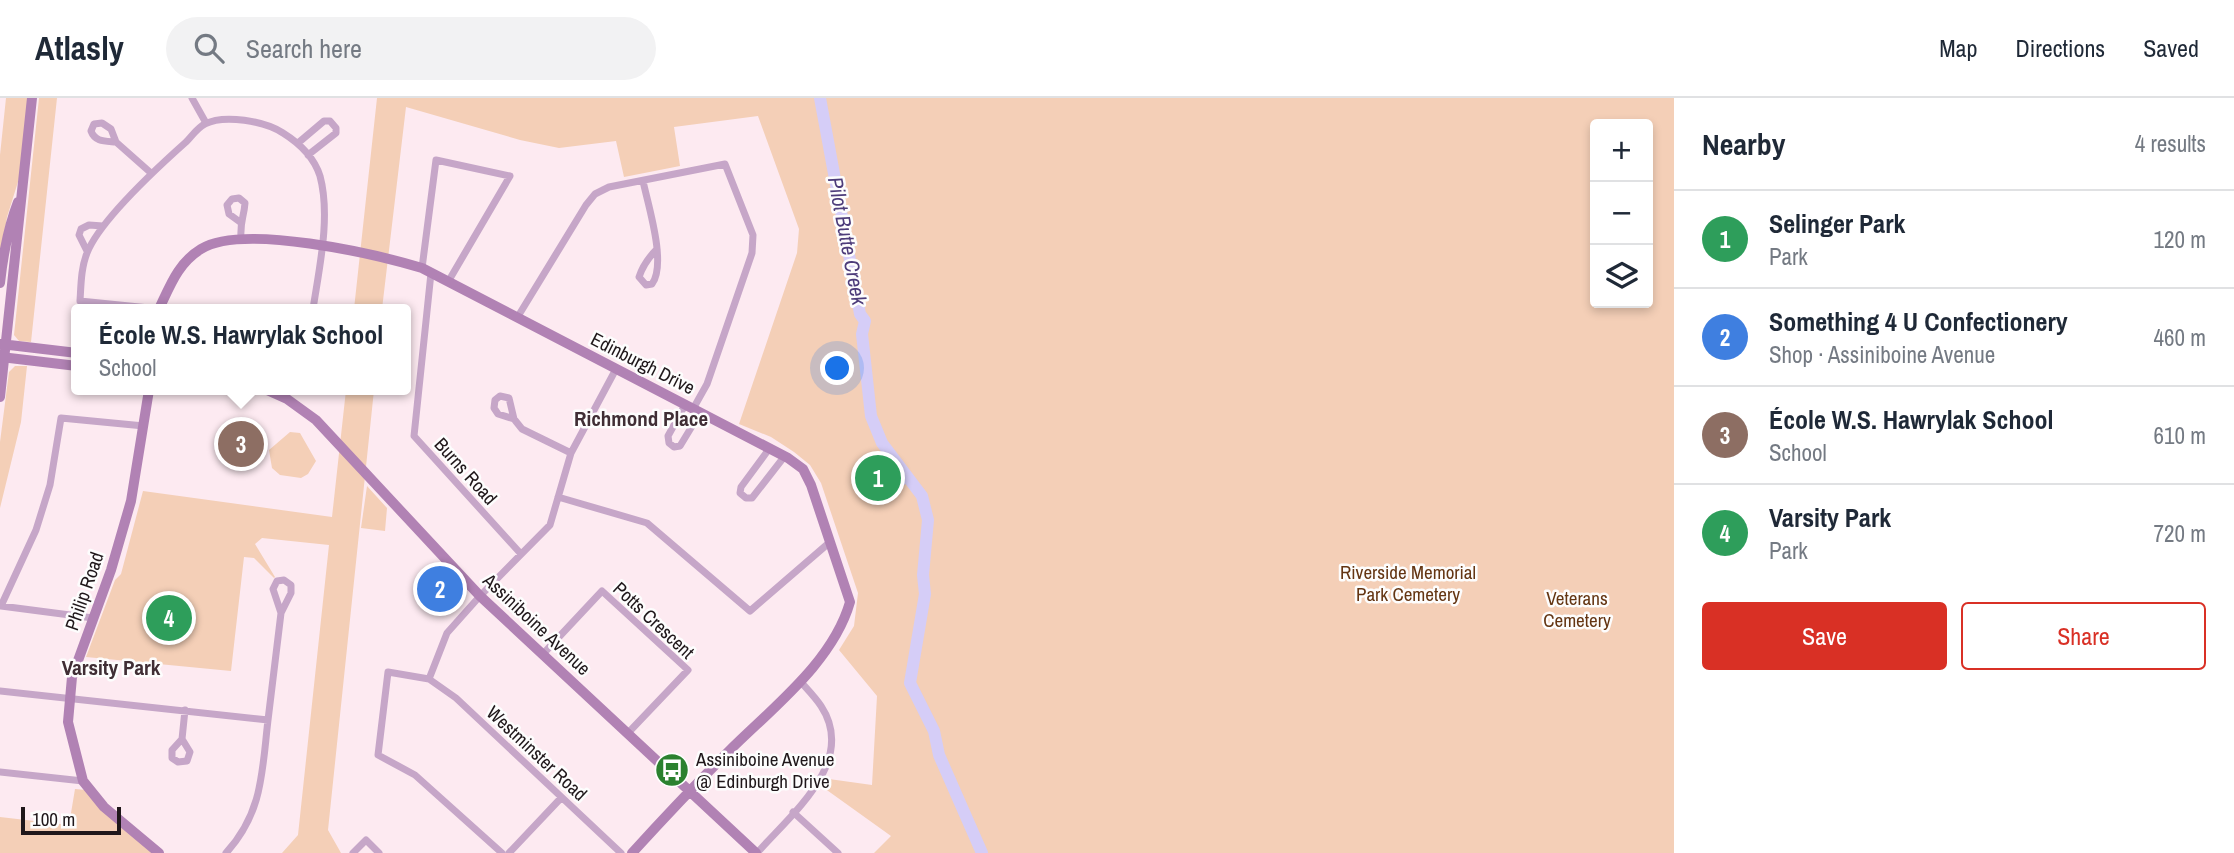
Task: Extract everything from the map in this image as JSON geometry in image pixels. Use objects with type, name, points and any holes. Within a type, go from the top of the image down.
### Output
[{"type":"street","points":[[0,397],[3,344],[32,98]]},
{"type":"street","points":[[192,98],[206,124]]},
{"type":"street","points":[[110,304],[80,301],[87,251],[103,226],[151,173],[206,124],[243,119],[276,128],[298,143],[320,176],[324,218],[314,304]]},
{"type":"street","points":[[298,143],[324,121],[330,121],[336,128],[335,133],[308,155]]},
{"type":"street","points":[[116,142],[151,173]]},
{"type":"street","name":"Burns Road","points":[[448,282],[510,176],[436,160],[414,436],[521,554]]},
{"type":"street","points":[[517,318],[595,194],[609,187],[725,164],[752,235],[752,253],[707,384],[693,409],[680,446],[674,447],[669,443],[668,436],[693,409]]},
{"type":"street","points":[[643,181],[657,249]]},
{"type":"street","points":[[0,283],[12,217],[23,188]]},
{"type":"street","points":[[240,222],[241,237]]},
{"type":"street","points":[[87,251],[79,235],[81,229],[89,225],[103,226]]},
{"type":"street","name":"Edinburgh Drive","points":[[161,304],[179,267],[202,247],[241,237],[375,254],[426,271],[448,282],[769,449],[803,470],[811,485],[850,602],[845,620],[824,656],[632,853]]},
{"type":"street","points":[[3,344],[71,352]]},
{"type":"street","points":[[2,358],[71,365]]},
{"type":"street","points":[[502,853],[415,775],[378,755],[388,672],[429,679],[447,633],[550,524],[571,453],[616,369]]},
{"type":"street","name":"Philip Road","points":[[148,395],[131,501],[111,570],[72,677],[68,722],[83,781],[104,807],[159,853]]},
{"type":"street","name":"Assiniboine Avenue","points":[[278,395],[316,420],[480,596],[756,853]]},
{"type":"street","points":[[93,618],[1,606],[36,530],[50,485],[61,418],[144,426]]},
{"type":"street","points":[[514,419],[522,429],[571,453]]},
{"type":"street","points":[[769,449],[741,487],[740,493],[746,498],[752,498],[784,457]]},
{"type":"street","points":[[558,497],[647,523],[750,611],[830,542]]},
{"type":"street","name":"Potts Crescent","points":[[543,654],[602,591],[688,670],[628,733]]},
{"type":"street","points":[[226,853],[250,821],[260,791],[281,613]]},
{"type":"street","name":"Westminster Road","points":[[429,679],[456,698],[621,853]]},
{"type":"street","points":[[756,853],[822,778],[830,761],[832,742],[829,725],[822,707],[800,681]]},
{"type":"street","points":[[0,691],[268,720]]},
{"type":"street","points":[[182,738],[185,710]]},
{"type":"street","points":[[0,772],[83,781]]},
{"type":"street","points":[[509,853],[561,798]]},
{"type":"street","points":[[793,812],[838,853]]},
{"type":"street","points":[[353,853],[366,840],[379,853]]},
{"type":"green space","points":[[6,98],[30,98],[22,169],[7,217],[0,266],[0,155]]},
{"type":"green space","points":[[39,98],[57,98],[31,342],[19,341],[14,335]]},
{"type":"green space","points":[[377,98],[1674,98],[1674,853],[874,853],[891,836],[824,788],[829,779],[872,785],[877,696],[839,650],[854,626],[858,593],[821,483],[810,465],[771,437],[739,424],[797,253],[799,229],[758,116],[674,127],[680,166],[624,177],[616,141],[559,148],[520,140],[406,107],[383,304],[355,304]]},
{"type":"green space","points":[[15,366],[27,366],[21,422],[0,508],[0,442],[9,372]]},
{"type":"green space","name":"Varsity Park","points":[[345,395],[373,395],[328,830],[341,853],[282,853],[298,835],[329,545],[262,538],[255,544],[274,578],[254,558],[244,557],[231,671],[86,657],[115,580],[121,574],[143,491],[332,517]]},
{"type":"green space","points":[[290,432],[300,433],[316,461],[308,474],[301,478],[280,475],[272,468],[269,450]]},
{"type":"green space","points":[[367,486],[387,508],[385,531],[361,528]]},
{"type":"green space","points":[[75,789],[86,790],[152,853],[0,853],[0,817],[69,825]]},
{"type":"waterway","name":"Pilot Butte Creek","points":[[820,98],[860,314],[865,321],[862,334],[871,416],[882,443],[922,496],[928,520],[923,575],[925,594],[910,683],[934,731],[939,755],[982,853]]},
{"type":"waterway","name":"Pilot Butte Creek","points":[[904,484],[908,476]]},
{"type":"place","name":"École W.S. Hawrylak School","points":[[241,444]]},
{"type":"place","name":"Selinger Park","points":[[878,478]]},
{"type":"place","name":"Something 4 U Confectionery","points":[[440,589]]},
{"type":"place","name":"Varsity Park","points":[[169,618]]},
{"type":"place","name":"Assiniboine Avenue @ Edinburgh Drive","points":[[672,770]]},
{"type":"district","name":"Richmond Place","points":[[641,419]]},
{"type":"district","name":"Varsity Park","points":[[111,668]]},
{"type":"park label","name":"Riverside Memorial Park Cemetery","points":[[1408,583]]},
{"type":"park label","name":"Veterans Cemetery","points":[[1577,609]]}]
